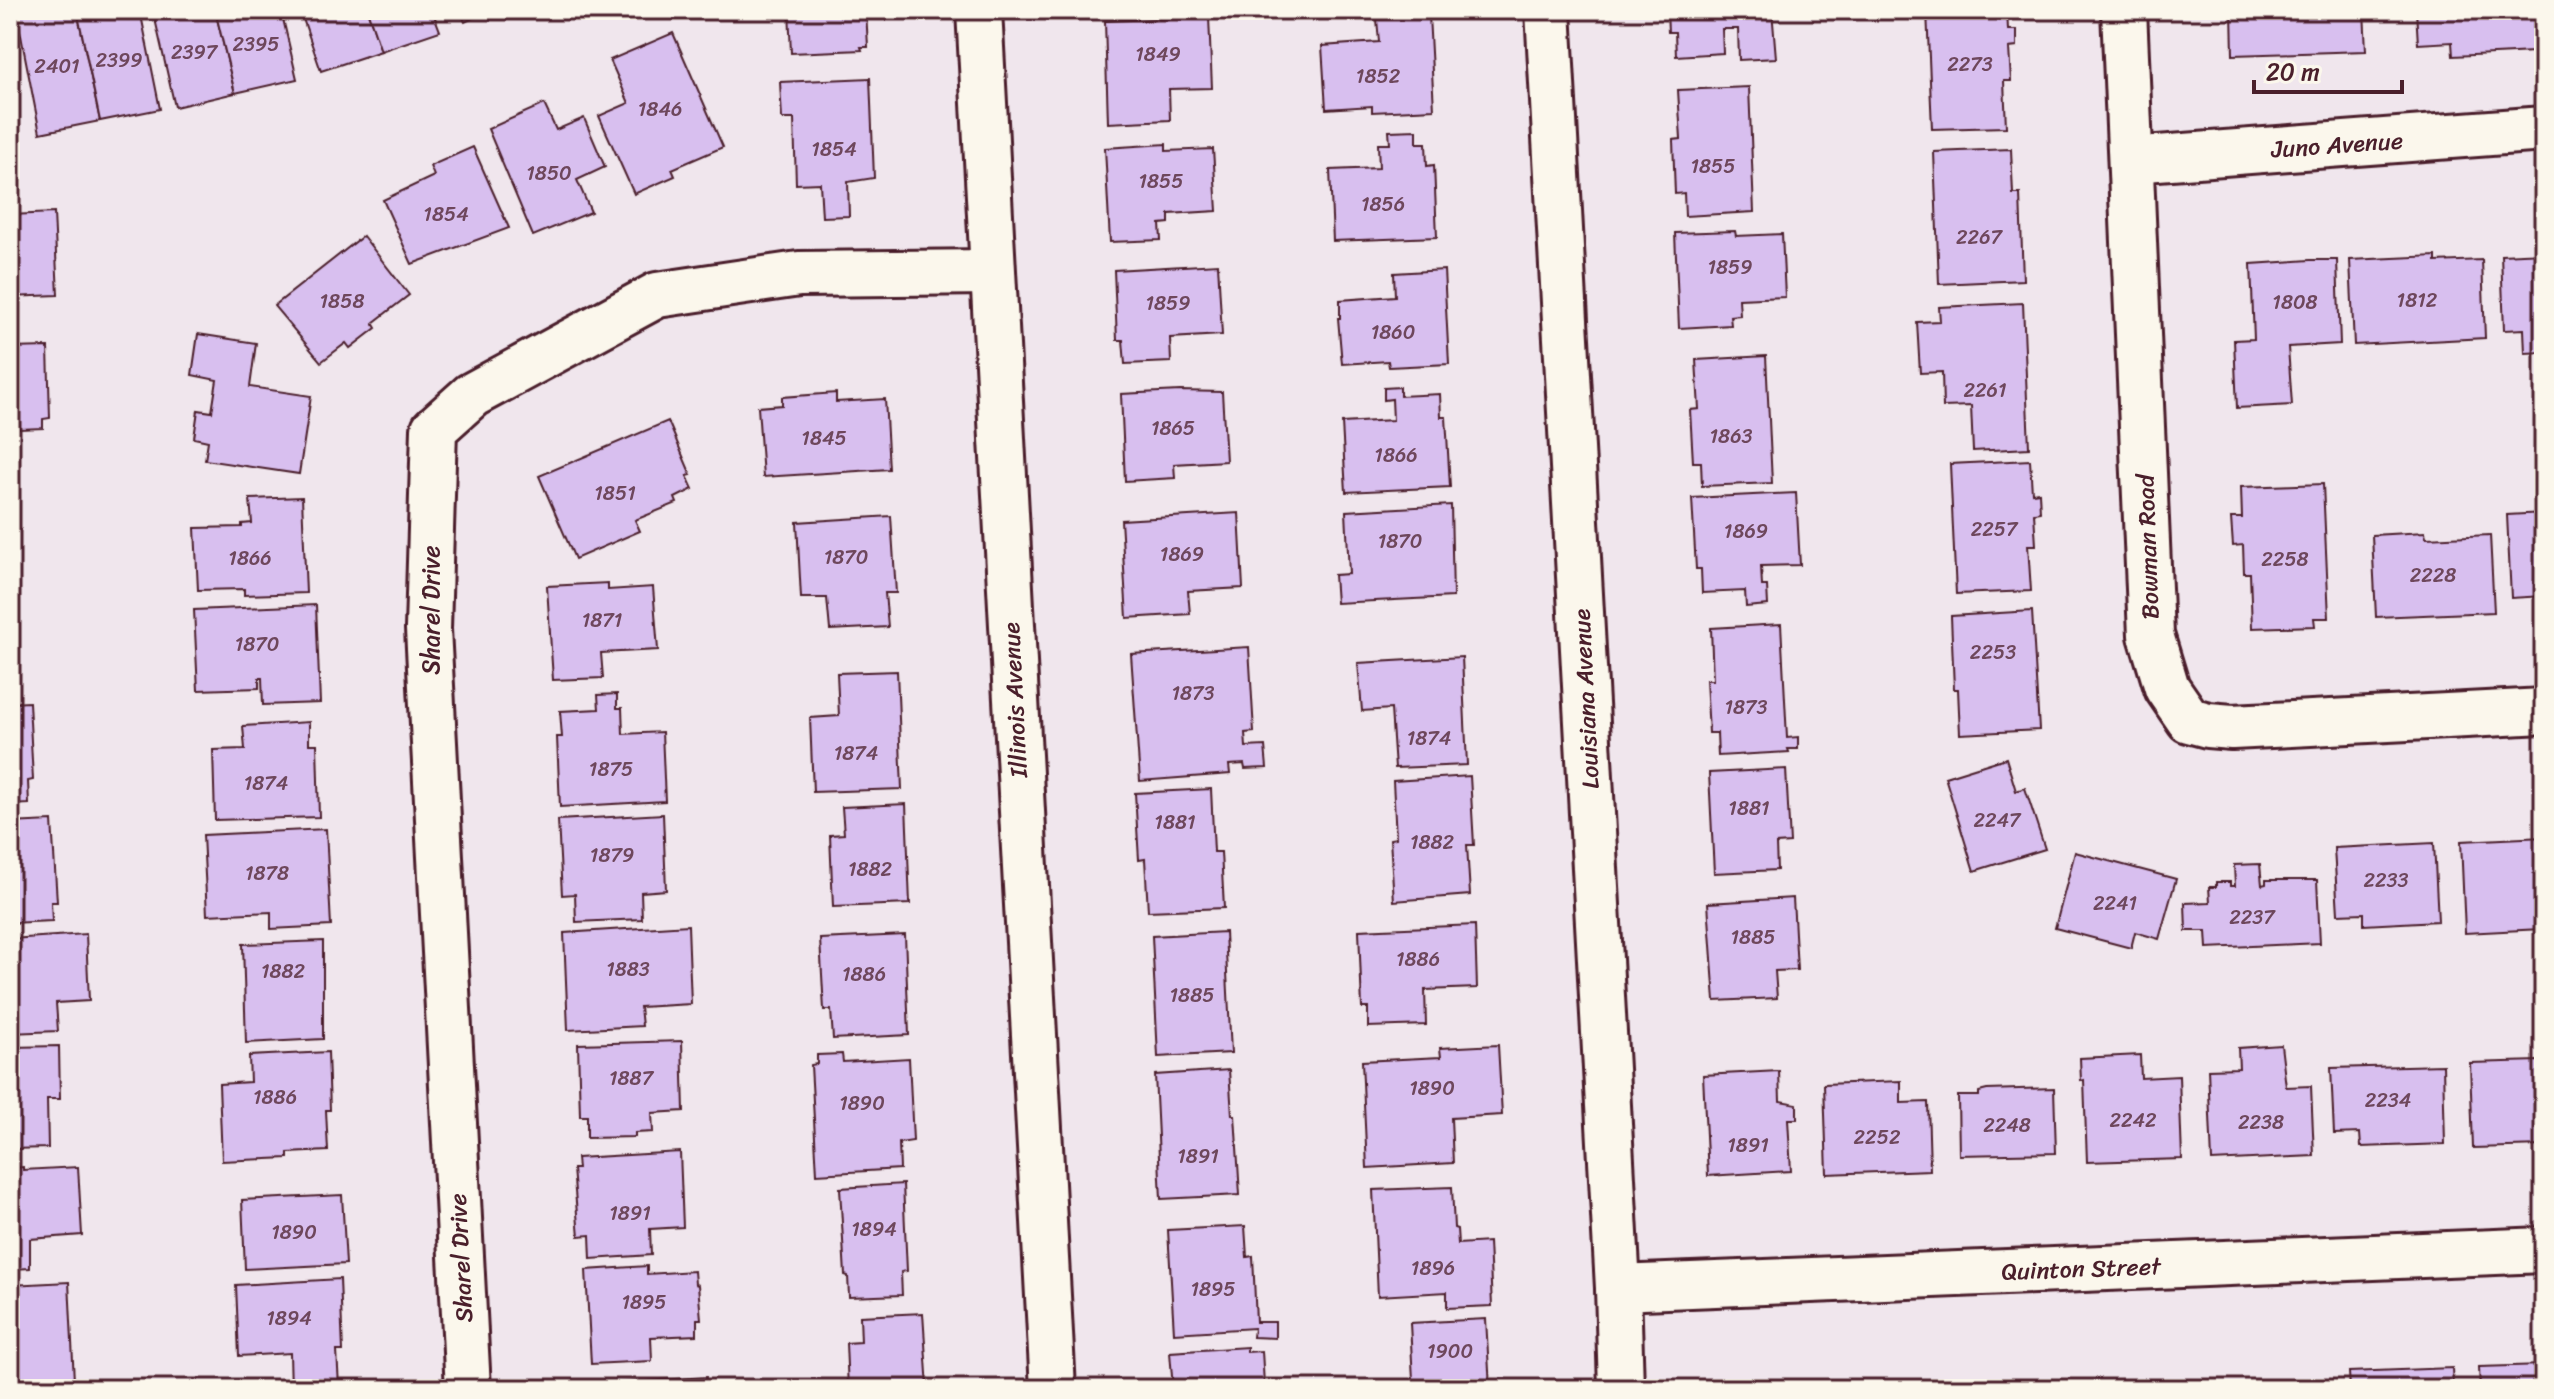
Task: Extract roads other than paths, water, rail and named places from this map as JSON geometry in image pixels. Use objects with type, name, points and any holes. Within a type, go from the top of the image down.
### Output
[{"type":"street","name":"Illinois Avenue","points":[[979,10],[1053,1389]]},
{"type":"street","name":"Louisiana Avenue","points":[[1548,10],[1621,1389]]},
{"type":"street","name":"Bowman Road","points":[[2124,10],[2151,635],[2167,688],[2189,720],[2232,727],[2544,711]]},
{"type":"street","name":"Juno Avenue","points":[[2131,160],[2544,129]]},
{"type":"street","name":"Sharel Drive","points":[[468,1389],[428,629],[434,429],[472,395],[657,295],[799,274],[992,272]]},
{"type":"street","name":"Quinton Street","points":[[1618,1288],[2544,1250]]}]
